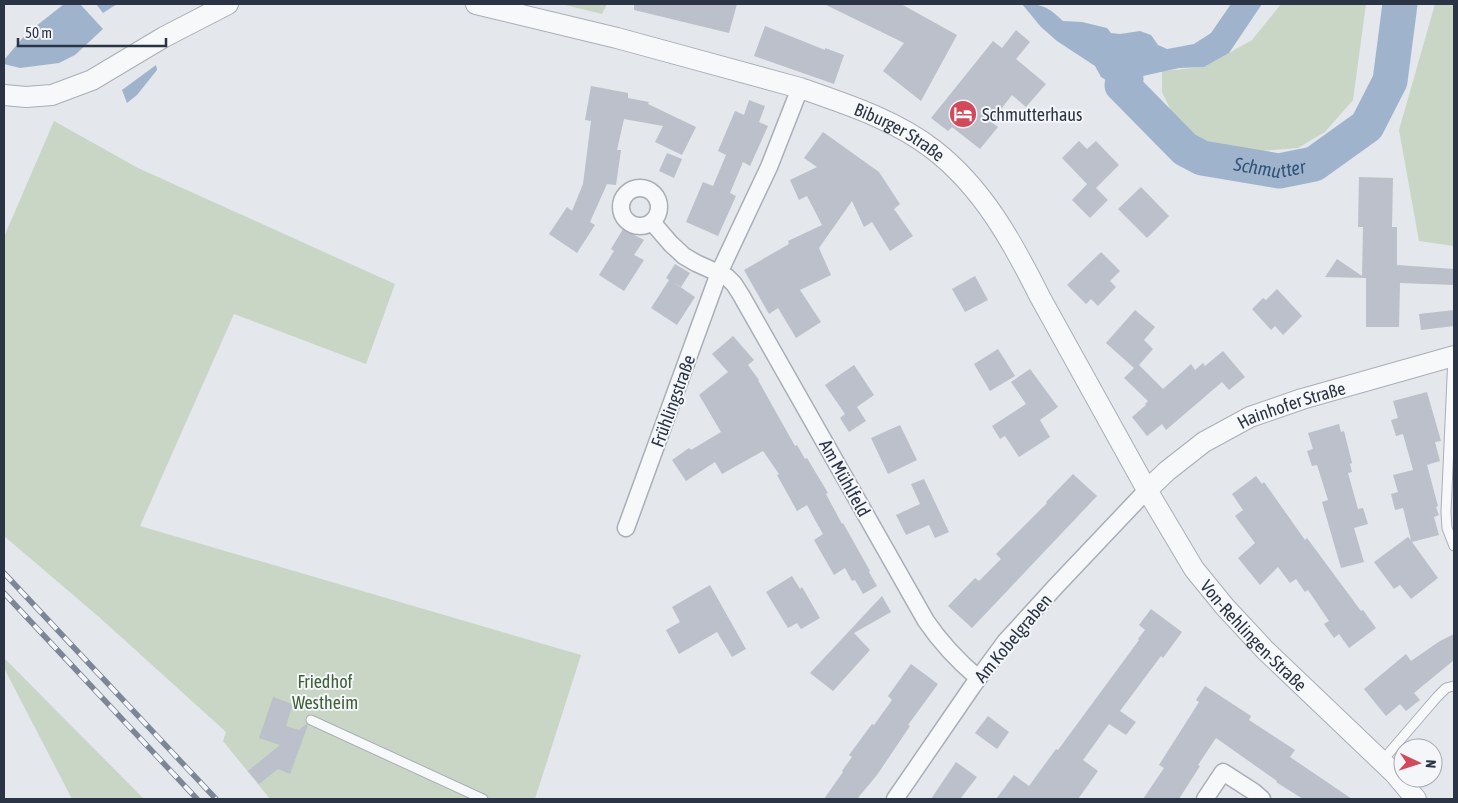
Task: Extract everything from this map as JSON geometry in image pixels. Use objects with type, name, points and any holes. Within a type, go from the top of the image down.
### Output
[{"type":"street","points":[[4,95],[26,97],[52,95],[92,80],[164,37],[228,4]]},
{"type":"street","name":"Biburger Straße","points":[[476,4],[617,38],[800,88],[857,107],[918,138],[950,163],[971,186],[1000,224],[1148,490]]},
{"type":"street","name":"Frühlingstraße","points":[[626,528],[720,273],[769,167],[800,88]]},
{"type":"street","points":[[652,222],[684,256],[720,273]]},
{"type":"street","name":"Am Mühlfeld","points":[[720,273],[734,284],[741,294],[926,621],[949,651],[978,678]]},
{"type":"street","name":"Hainhofer Straße","points":[[1148,490],[1167,471],[1198,446],[1250,417],[1302,398],[1453,356]]},
{"type":"street","name":"Am Kobelgraben","points":[[895,799],[978,678],[1012,635],[1148,490]]},
{"type":"street","name":"Von-Rehlingen-Straße","points":[[1148,490],[1194,568],[1225,607],[1286,672],[1394,773],[1416,799]]},
{"type":"street","points":[[1205,799],[1223,772],[1262,799]]},
{"type":"lane","name":"Hainhofer Straße","points":[[1453,356],[1446,512],[1447,528],[1454,546]]},
{"type":"lane","points":[[1382,761],[1437,697],[1446,688],[1454,686]]},
{"type":"lane","points":[[311,720],[483,799]]},
{"type":"green space","points":[[561,4],[607,4],[602,14]]},
{"type":"green space","points":[[1281,4],[1366,4],[1353,100],[1325,132],[1298,148],[1248,152],[1207,149],[1179,127],[1162,92],[1162,71],[1204,67],[1252,40]]},
{"type":"green space","points":[[1435,4],[1454,4],[1454,246],[1419,241],[1399,130]]},
{"type":"green space","name":"Friedhof Westheim","points":[[54,121],[138,168],[395,284],[366,364],[234,314],[140,526],[581,655],[535,799],[270,799],[223,741],[226,732],[99,617],[4,536],[4,237]]},
{"type":"green space","points":[[4,658],[144,799],[72,799],[4,668]]},
{"type":"water","points":[[64,4],[80,4],[103,29],[75,55],[59,63],[20,68],[4,64],[4,60],[26,34]]},
{"type":"water","points":[[96,4],[117,4],[103,13]]},
{"type":"water","points":[[1022,4],[1040,6],[1049,9],[1063,21],[1082,22],[1107,28],[1111,33],[1120,34],[1140,31],[1151,35],[1158,45],[1167,49],[1194,44],[1211,33],[1231,4],[1262,4],[1229,53],[1204,67],[1179,68],[1143,76],[1141,90],[1149,93],[1151,114],[1146,116],[1136,112],[1117,87],[1101,77],[1095,66],[1057,41],[1041,27]]},
{"type":"water","points":[[156,65],[157,70],[137,95],[127,103],[122,90]]},
{"type":"building","points":[[634,4],[737,4],[729,33],[634,10]]},
{"type":"building","points":[[824,4],[901,4],[957,35],[921,101],[883,71],[904,43]]},
{"type":"building","points":[[765,26],[825,50],[825,48],[844,55],[834,84],[754,56]]},
{"type":"building","points":[[1016,30],[1030,42],[1016,59],[1046,84],[1026,107],[1012,95],[991,122],[998,127],[980,149],[952,127],[948,131],[931,118],[993,41],[1002,48]]},
{"type":"building","points":[[591,86],[628,93],[628,98],[649,102],[648,104],[696,127],[682,155],[655,142],[663,126],[624,119],[617,150],[621,150],[616,185],[607,184],[590,222],[595,225],[577,253],[549,234],[567,207],[572,211],[583,184],[591,121],[585,120]]},
{"type":"building","points":[[749,100],[765,106],[759,122],[768,126],[750,166],[743,162],[730,193],[736,196],[718,236],[686,222],[703,182],[713,186],[726,155],[718,151],[735,111],[744,115]]},
{"type":"building","points":[[823,132],[879,172],[900,204],[894,209],[913,236],[890,251],[872,222],[864,227],[852,201],[819,248],[831,275],[800,290],[821,322],[796,338],[778,308],[769,314],[744,270],[789,244],[788,241],[822,225],[807,196],[799,200],[790,180],[817,167],[804,158]]},
{"type":"building","points":[[1079,141],[1087,149],[1096,141],[1119,165],[1096,188],[1108,200],[1090,218],[1072,200],[1087,184],[1062,158]]},
{"type":"building","points":[[667,153],[682,159],[674,178],[659,171]]},
{"type":"building","points":[[1359,177],[1393,178],[1392,227],[1397,227],[1397,265],[1454,269],[1454,285],[1400,283],[1399,327],[1366,327],[1366,278],[1325,277],[1337,259],[1362,276],[1363,227],[1358,227]]},
{"type":"building","points":[[1141,187],[1169,216],[1147,238],[1118,209]]},
{"type":"building","points":[[623,229],[644,240],[634,255],[644,260],[624,291],[599,275],[614,251],[611,249]]},
{"type":"building","points":[[1101,252],[1120,271],[1110,281],[1116,287],[1098,306],[1091,299],[1086,304],[1067,285]]},
{"type":"building","points":[[675,264],[690,273],[681,287],[673,282],[695,297],[677,325],[651,308],[669,280],[666,278]]},
{"type":"building","points":[[975,276],[988,300],[965,312],[952,289]]},
{"type":"building","points":[[1277,289],[1302,316],[1283,335],[1275,326],[1271,330],[1252,309],[1263,298],[1266,300]]},
{"type":"building","points":[[1135,310],[1155,327],[1144,340],[1153,349],[1139,365],[1163,389],[1191,364],[1195,370],[1203,363],[1205,366],[1223,351],[1245,377],[1229,390],[1222,382],[1166,430],[1162,424],[1147,436],[1132,417],[1148,401],[1124,378],[1134,368],[1106,343]]},
{"type":"building","points":[[1454,310],[1454,326],[1421,330],[1419,314]]},
{"type":"building","points":[[733,336],[754,360],[748,365],[759,380],[795,446],[797,445],[805,459],[807,458],[828,493],[826,494],[842,524],[870,571],[877,586],[863,594],[855,580],[852,581],[845,568],[834,575],[814,540],[823,534],[807,505],[797,511],[777,475],[779,474],[763,451],[722,474],[715,462],[686,481],[672,460],[689,448],[691,450],[721,432],[699,395],[728,372],[712,354]]},
{"type":"building","points":[[998,349],[1015,376],[990,391],[974,364]]},
{"type":"building","points":[[854,365],[874,395],[857,407],[866,421],[849,432],[840,418],[845,414],[825,385]]},
{"type":"building","points":[[1030,369],[1058,407],[1040,420],[1050,437],[1019,457],[1005,436],[1000,439],[992,426],[1026,404],[1011,382]]},
{"type":"building","points":[[1427,392],[1441,441],[1435,442],[1440,461],[1427,465],[1438,506],[1436,507],[1439,515],[1434,517],[1439,535],[1412,542],[1438,578],[1411,599],[1400,585],[1394,589],[1374,562],[1408,537],[1411,540],[1403,508],[1395,510],[1391,494],[1398,492],[1393,475],[1413,470],[1403,434],[1396,436],[1391,420],[1398,418],[1393,401]]},
{"type":"building","points":[[1339,424],[1341,432],[1344,431],[1352,463],[1350,464],[1352,472],[1348,473],[1358,509],[1363,508],[1368,524],[1354,528],[1364,562],[1341,568],[1322,502],[1328,500],[1317,465],[1312,466],[1307,451],[1313,449],[1308,433]]},
{"type":"building","points":[[900,425],[917,460],[888,474],[871,438]]},
{"type":"building","points":[[1073,474],[1097,496],[972,628],[948,606],[975,578],[979,581],[1001,559],[996,554]]},
{"type":"building","points":[[1256,476],[1262,484],[1264,482],[1305,540],[1307,538],[1361,611],[1363,610],[1376,628],[1349,648],[1339,634],[1334,638],[1324,624],[1329,621],[1308,590],[1305,592],[1296,579],[1290,583],[1278,567],[1260,585],[1238,558],[1255,543],[1235,516],[1243,510],[1232,494]]},
{"type":"building","points":[[924,479],[949,532],[935,538],[929,525],[906,535],[896,515],[920,504],[911,484]]},
{"type":"building","points":[[792,576],[800,589],[802,587],[820,618],[801,629],[797,623],[788,628],[766,592]]},
{"type":"building","points":[[710,585],[746,649],[732,657],[717,632],[679,654],[666,630],[680,622],[672,607]]},
{"type":"building","points":[[882,596],[891,612],[854,633],[870,650],[833,691],[810,673]]},
{"type":"building","points":[[1151,609],[1182,632],[1163,658],[1161,656],[1120,711],[1136,722],[1126,735],[1109,724],[1083,760],[1098,771],[1078,799],[996,799],[1014,775],[1029,786],[1139,640],[1145,630],[1139,625]]},
{"type":"building","points":[[1454,634],[1454,660],[1414,693],[1420,700],[1406,711],[1400,704],[1386,716],[1364,689],[1406,654],[1411,661],[1440,641]]},
{"type":"building","points":[[911,664],[938,684],[908,725],[910,726],[877,775],[857,799],[824,799],[852,757],[849,755],[892,700],[888,696]]},
{"type":"building","points":[[1205,686],[1251,716],[1249,720],[1295,750],[1290,757],[1352,799],[1303,799],[1276,782],[1216,738],[1179,799],[1143,799],[1164,768],[1159,765],[1199,702],[1196,700]]},
{"type":"building","points":[[273,697],[293,704],[286,726],[299,730],[306,724],[308,725],[290,774],[278,769],[259,784],[248,771],[280,745],[259,738]]},
{"type":"building","points":[[988,716],[1009,732],[997,749],[975,733]]},
{"type":"building","points":[[956,762],[977,777],[960,799],[931,799]]},
{"type":"waterway","name":"Schmutter","points":[[1126,79],[1122,85],[1185,149],[1202,158],[1279,171],[1314,164],[1367,126],[1390,81],[1400,4]]},
{"type":"railway","points":[[4,573],[216,799]]},
{"type":"railway","points":[[4,593],[197,799]]},
{"type":"place","name":"Schmutterhaus","points":[[963,114]]}]
